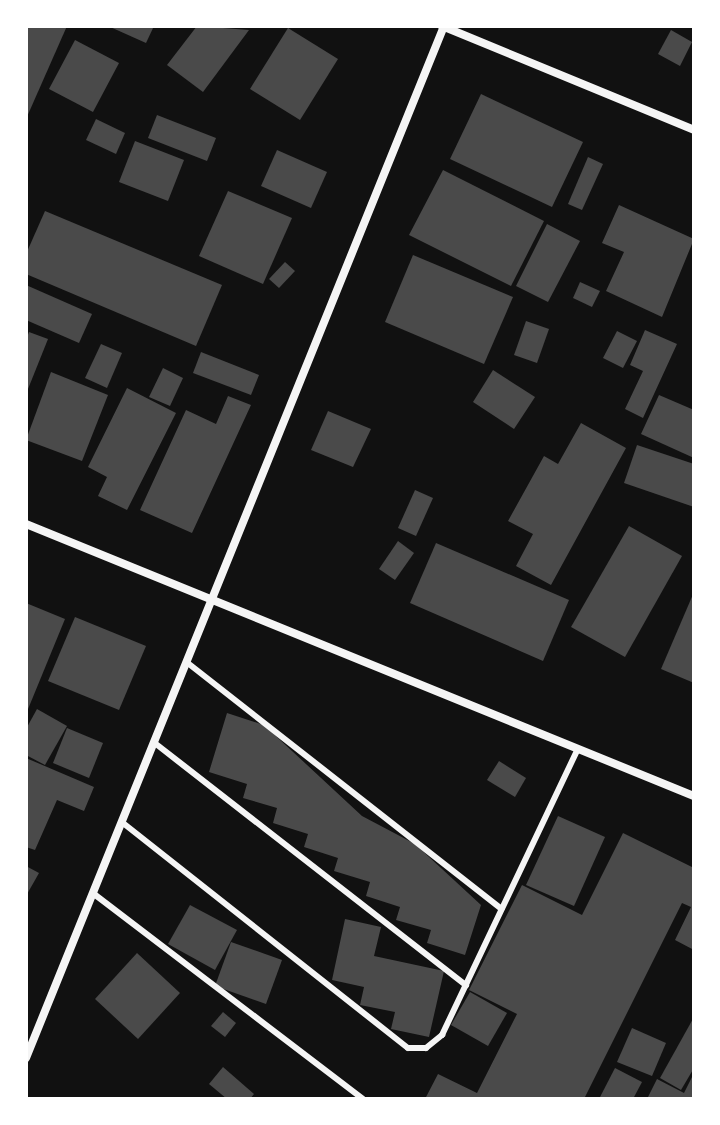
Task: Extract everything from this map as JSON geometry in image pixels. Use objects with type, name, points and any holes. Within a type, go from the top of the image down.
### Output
[{"type":"street","points":[[26,1058],[189,664],[443,26],[694,130]]},
{"type":"street","points":[[26,524],[694,796]]},
{"type":"lane","points":[[189,664],[502,909]]},
{"type":"lane","points":[[156,744],[466,985]]},
{"type":"lane","points":[[123,823],[408,1048],[426,1048],[442,1035],[578,749]]},
{"type":"lane","points":[[94,894],[363,1099]]},
{"type":"building","points":[[26,26],[67,26],[26,119]]},
{"type":"building","points":[[108,26],[154,26],[146,43]]},
{"type":"building","points":[[197,26],[249,30],[203,92],[167,65]]},
{"type":"building","points":[[288,28],[338,59],[300,120],[250,89]]},
{"type":"building","points":[[671,30],[692,42],[680,66],[658,54]]},
{"type":"building","points":[[75,40],[119,63],[93,112],[49,89]]},
{"type":"building","points":[[481,94],[583,142],[552,207],[450,159]]},
{"type":"building","points":[[157,115],[216,138],[207,161],[148,138]]},
{"type":"building","points":[[96,119],[125,133],[116,154],[86,140]]},
{"type":"building","points":[[135,141],[184,160],[168,201],[119,182]]},
{"type":"building","points":[[277,150],[327,172],[311,208],[261,186]]},
{"type":"building","points":[[588,157],[603,164],[582,210],[568,204]]},
{"type":"building","points":[[443,170],[544,221],[511,286],[409,235]]},
{"type":"building","points":[[228,191],[292,218],[263,284],[199,256]]},
{"type":"building","points":[[619,205],[694,239],[662,317],[606,291],[624,252],[602,243]]},
{"type":"building","points":[[45,211],[222,285],[196,346],[26,274],[26,254]]},
{"type":"building","points":[[547,224],[580,241],[548,302],[516,286]]},
{"type":"building","points":[[413,255],[513,297],[484,364],[385,322]]},
{"type":"building","points":[[285,262],[295,271],[279,288],[269,279]]},
{"type":"building","points":[[580,282],[600,291],[592,307],[573,298]]},
{"type":"building","points":[[26,285],[92,314],[79,343],[26,320]]},
{"type":"building","points":[[526,321],[549,329],[537,363],[514,355]]},
{"type":"building","points":[[645,330],[677,344],[643,418],[625,409],[643,371],[630,365]]},
{"type":"building","points":[[617,331],[637,341],[623,368],[603,358]]},
{"type":"building","points":[[29,332],[48,339],[26,394],[26,340]]},
{"type":"building","points":[[101,344],[122,353],[107,388],[85,378]]},
{"type":"building","points":[[201,352],[259,375],[251,395],[193,373]]},
{"type":"building","points":[[163,368],[183,378],[170,406],[149,397]]},
{"type":"building","points":[[493,370],[535,397],[514,429],[473,402]]},
{"type":"building","points":[[51,372],[108,395],[82,461],[26,440]]},
{"type":"building","points":[[127,388],[176,413],[127,510],[98,496],[107,477],[88,467]]},
{"type":"building","points":[[659,395],[694,410],[694,458],[641,434]]},
{"type":"building","points":[[228,396],[251,405],[192,533],[140,510],[186,410],[216,424]]},
{"type":"building","points":[[328,411],[371,429],[353,467],[311,450]]},
{"type":"building","points":[[581,423],[626,448],[551,585],[516,566],[533,534],[508,521],[544,456],[558,464]]},
{"type":"building","points":[[637,445],[694,464],[694,507],[624,483]]},
{"type":"building","points":[[415,490],[433,498],[416,536],[398,528]]},
{"type":"building","points":[[629,526],[682,556],[625,657],[571,627]]},
{"type":"building","points":[[398,541],[414,553],[395,580],[379,569]]},
{"type":"building","points":[[436,543],[569,600],[543,661],[410,603]]},
{"type":"building","points":[[694,592],[694,683],[661,669]]},
{"type":"building","points":[[26,603],[65,619],[26,714]]},
{"type":"building","points":[[75,617],[146,646],[119,710],[48,681]]},
{"type":"building","points":[[37,709],[67,726],[45,765],[26,755],[26,729]]},
{"type":"building","points":[[227,713],[264,725],[362,816],[415,844],[481,905],[465,955],[427,943],[431,930],[396,920],[400,907],[366,896],[370,882],[334,871],[338,858],[304,847],[308,834],[273,823],[277,808],[243,798],[247,784],[209,772]]},
{"type":"building","points":[[67,728],[103,743],[89,778],[53,763]]},
{"type":"building","points":[[26,758],[94,787],[84,811],[57,800],[35,850],[26,847]]},
{"type":"building","points":[[499,761],[526,778],[515,797],[487,780]]},
{"type":"building","points":[[558,816],[605,837],[574,906],[526,885]]},
{"type":"building","points":[[623,833],[694,868],[694,950],[675,940],[691,907],[682,903],[584,1099],[425,1099],[438,1074],[477,1093],[517,1014],[469,990],[522,885],[582,915]]},
{"type":"building","points":[[26,866],[39,873],[26,896]]},
{"type":"building","points":[[190,905],[237,930],[215,970],[168,944]]},
{"type":"building","points":[[345,919],[381,927],[374,956],[444,971],[429,1037],[391,1029],[395,1012],[360,1005],[364,987],[332,980]]},
{"type":"building","points":[[231,942],[282,960],[266,1004],[215,986]]},
{"type":"building","points":[[137,953],[180,993],[138,1039],[95,999]]},
{"type":"building","points":[[470,992],[507,1013],[488,1046],[451,1025]]},
{"type":"building","points":[[223,1012],[236,1023],[225,1037],[211,1026]]},
{"type":"building","points":[[694,1017],[694,1068],[681,1090],[660,1078]]},
{"type":"building","points":[[632,1028],[666,1043],[652,1076],[617,1062]]},
{"type":"building","points":[[223,1067],[254,1094],[250,1099],[227,1099],[209,1084]]},
{"type":"building","points":[[615,1068],[642,1082],[633,1099],[599,1099]]},
{"type":"building","points":[[694,1073],[694,1099],[647,1099],[657,1079],[684,1093]]}]
